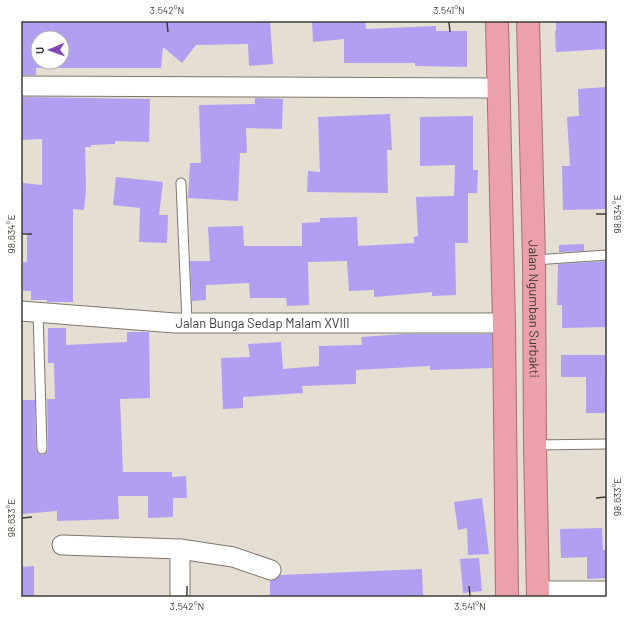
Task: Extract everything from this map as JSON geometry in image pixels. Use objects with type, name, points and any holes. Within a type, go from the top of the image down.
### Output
[{"type":"highway","points":[[497,21],[504,323],[507,597]]},
{"type":"highway","name":"Jalan Ngumban Surbakti","points":[[528,21],[534,260],[535,445],[538,594]]},
{"type":"street","points":[[21,86],[499,88]]},
{"type":"street","name":"Jalan Bunga Sedap Malam XVIII","points":[[30,312],[187,322],[504,323]]},
{"type":"street","points":[[62,545],[204,551],[233,557],[271,570]]},
{"type":"street","points":[[180,549],[180,597]]},
{"type":"street","points":[[538,594],[607,591]]},
{"type":"lane","points":[[181,183],[187,322]]},
{"type":"lane","points":[[534,260],[607,255]]},
{"type":"lane","points":[[30,312],[42,449]]},
{"type":"lane","points":[[535,445],[607,444]]},
{"type":"building","points":[[21,21],[270,21],[273,64],[249,66],[248,44],[196,45],[182,63],[163,47],[161,68],[70,68],[70,30],[30,30],[30,70],[36,70],[36,75],[21,75]]},
{"type":"building","points":[[312,21],[365,21],[366,29],[436,26],[436,31],[467,31],[467,67],[415,66],[415,63],[344,63],[344,39],[313,42]]},
{"type":"building","points":[[556,21],[607,21],[607,49],[556,52]]},
{"type":"building","points":[[607,87],[607,209],[563,210],[562,166],[570,166],[567,117],[579,116],[578,89]]},
{"type":"building","points":[[21,97],[150,99],[149,142],[115,141],[115,144],[91,145],[91,147],[85,147],[86,190],[84,210],[73,209],[73,302],[47,302],[47,300],[31,300],[31,291],[23,291],[23,262],[27,262],[27,233],[21,234],[23,183],[42,185],[42,139],[21,140]]},
{"type":"building","points":[[255,98],[283,99],[282,129],[246,128],[247,153],[240,153],[238,201],[188,198],[190,163],[201,163],[199,105],[255,104]]},
{"type":"building","points":[[390,114],[392,150],[387,150],[388,193],[307,192],[308,171],[320,172],[318,117]]},
{"type":"building","points":[[473,116],[473,170],[478,170],[477,193],[468,193],[468,243],[455,243],[456,295],[432,296],[432,292],[374,297],[374,290],[349,291],[347,261],[308,262],[309,305],[287,306],[286,298],[250,298],[249,283],[206,285],[206,300],[192,301],[190,261],[210,261],[208,227],[243,226],[244,246],[302,246],[302,223],[320,222],[320,218],[357,217],[358,246],[414,243],[414,237],[418,236],[416,197],[454,196],[455,165],[420,166],[420,117]]},
{"type":"building","points":[[116,177],[163,182],[159,215],[168,215],[167,243],[139,242],[140,208],[113,205]]},
{"type":"building","points":[[584,244],[584,251],[559,252],[559,245]]},
{"type":"building","points":[[607,261],[607,327],[562,328],[562,305],[557,305],[558,264]]},
{"type":"building","points":[[48,328],[66,328],[66,345],[127,342],[127,332],[149,332],[150,398],[120,399],[123,472],[172,472],[172,477],[186,476],[187,498],[173,498],[173,517],[148,518],[148,496],[118,496],[119,519],[57,521],[57,511],[21,514],[21,400],[35,400],[36,449],[39,454],[43,455],[48,449],[47,399],[55,399],[54,363],[48,363]]},
{"type":"building","points":[[406,334],[492,334],[492,368],[430,370],[430,366],[356,370],[356,384],[302,386],[303,393],[243,397],[243,408],[223,409],[221,358],[250,357],[248,344],[281,342],[283,369],[319,366],[319,346],[362,345],[361,337]]},
{"type":"building","points":[[561,355],[605,355],[607,413],[586,413],[586,377],[561,377]]},
{"type":"building","points":[[482,498],[489,554],[468,555],[467,528],[458,530],[454,502]]},
{"type":"building","points":[[602,528],[603,550],[607,550],[607,578],[587,579],[587,557],[561,558],[560,529]]},
{"type":"building","points":[[479,558],[482,591],[463,593],[460,559]]},
{"type":"building","points":[[34,566],[34,597],[21,597],[21,567]]},
{"type":"building","points":[[422,569],[423,597],[270,597],[270,581],[278,578],[280,575]]}]
